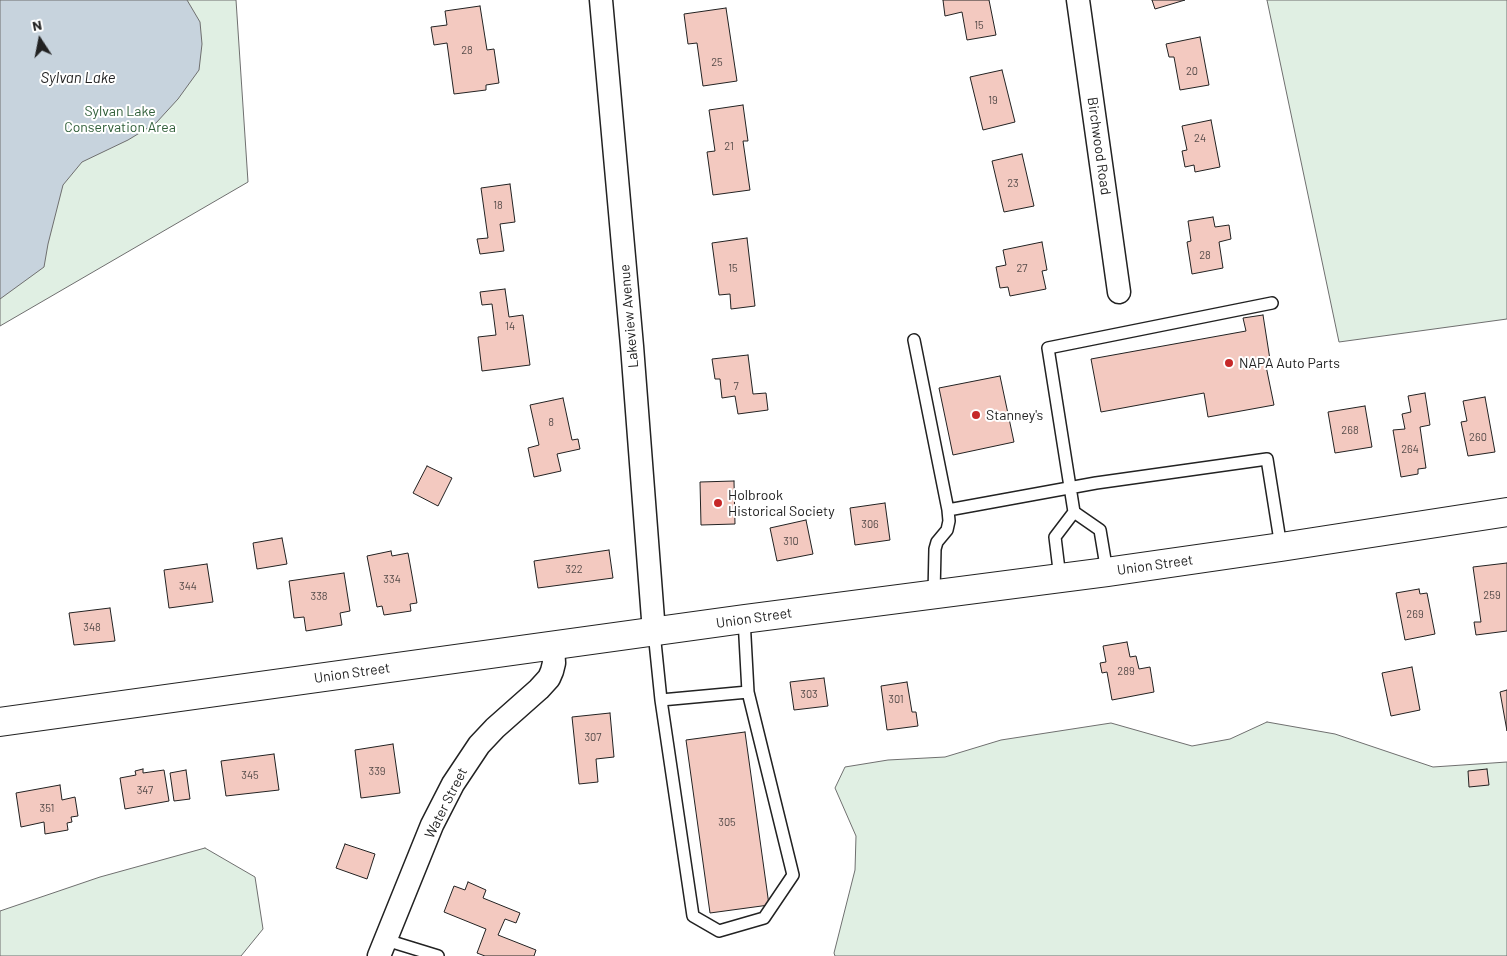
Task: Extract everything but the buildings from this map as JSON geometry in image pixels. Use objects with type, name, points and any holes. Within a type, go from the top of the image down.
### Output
[{"type":"main road","name":"Union Street","points":[[0,722],[744,619],[1107,572],[1507,512]]},
{"type":"street","name":"Lakeview Avenue","points":[[601,0],[632,346],[654,632]]},
{"type":"street","name":"Birchwood Road","points":[[1078,0],[1119,292]]},
{"type":"street","name":"Water Street","points":[[382,948],[442,804],[453,784],[480,744],[549,678],[554,663],[553,646]]},
{"type":"lane","points":[[1107,572],[1100,530],[1074,512],[1048,348],[1272,303]]},
{"type":"lane","points":[[914,340],[949,521],[947,530],[937,542],[935,549],[934,594]]},
{"type":"lane","points":[[948,510],[1070,488],[1267,459],[1281,547]]},
{"type":"lane","points":[[1060,578],[1055,537],[1074,512]]},
{"type":"lane","points":[[654,632],[661,700],[693,916],[719,931],[764,918],[793,875],[748,692],[744,619]]},
{"type":"lane","points":[[661,700],[748,692]]},
{"type":"lane","points":[[382,948],[438,956]]},
{"type":"green space","name":"Sylvan Lake Conservation Area","points":[[0,0],[236,0],[248,182],[0,326]]},
{"type":"green space","points":[[1267,0],[1507,0],[1507,319],[1339,342]]},
{"type":"green space","points":[[1267,722],[1335,734],[1433,767],[1507,762],[1507,956],[835,956],[834,953],[855,870],[856,836],[835,788],[845,767],[888,760],[945,757],[1001,740],[1111,723],[1192,746],[1230,739]]},
{"type":"green space","points":[[205,848],[255,877],[263,929],[241,956],[0,956],[0,911],[100,877]]},
{"type":"water","name":"Sylvan Lake","points":[[0,0],[187,0],[200,22],[202,44],[199,70],[178,99],[156,123],[128,140],[82,162],[63,185],[44,267],[0,299]]},
{"type":"place","name":"NAPA Auto Parts","points":[[1229,363]]},
{"type":"place","name":"Stanney's","points":[[976,415]]},
{"type":"place","name":"Holbrook Historical Society","points":[[718,503]]}]
